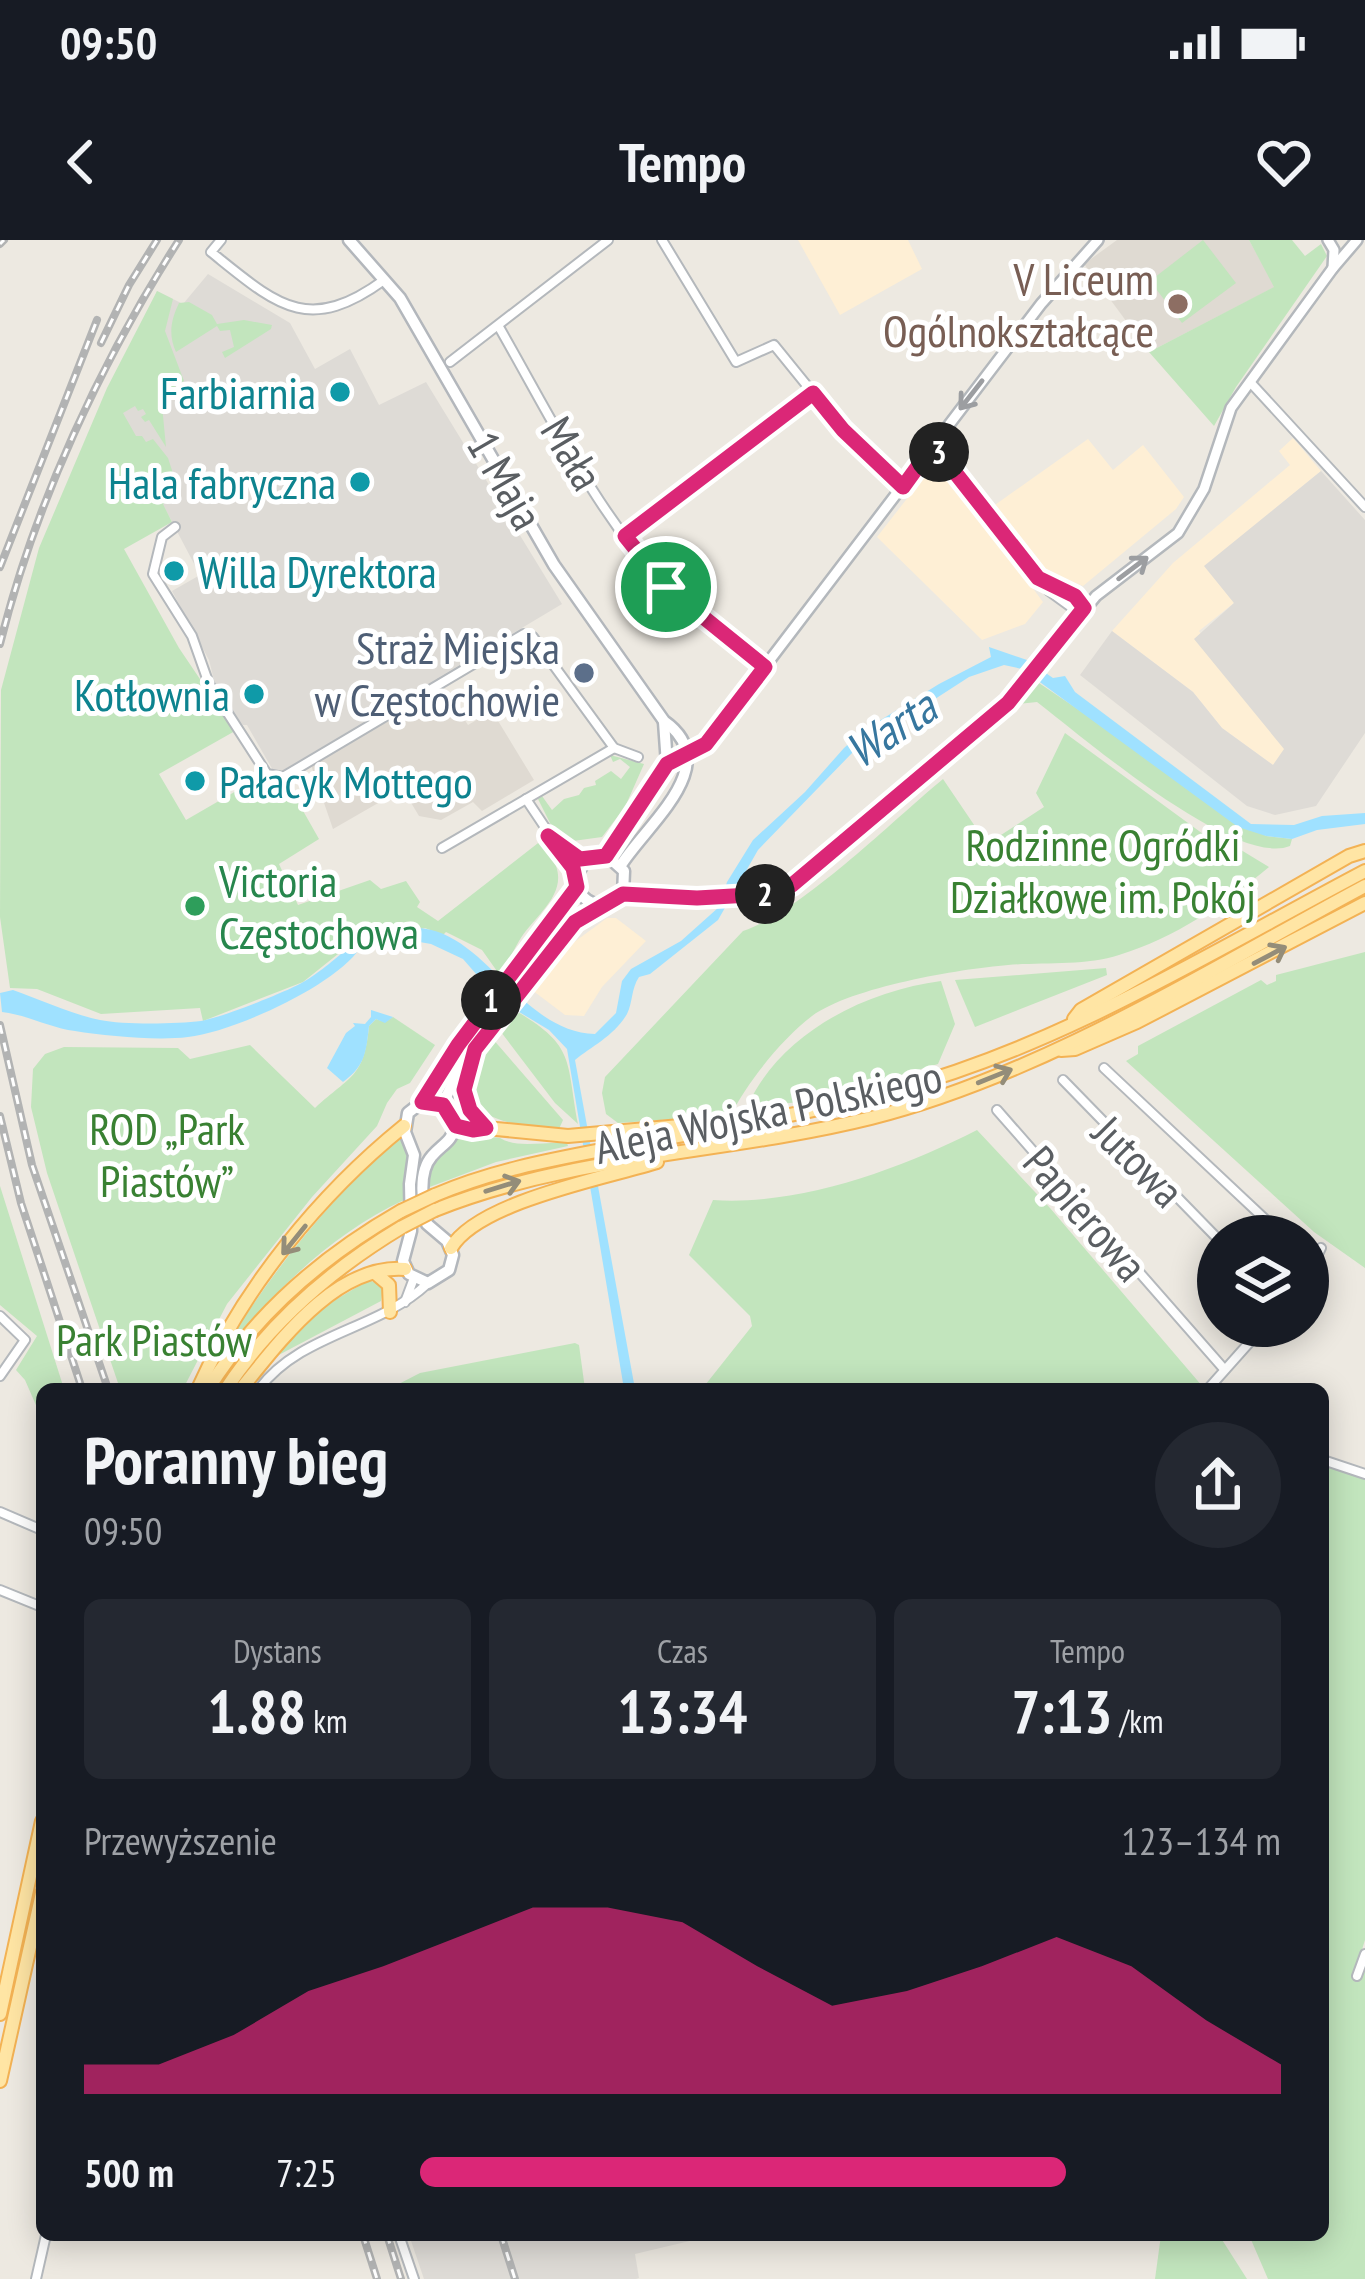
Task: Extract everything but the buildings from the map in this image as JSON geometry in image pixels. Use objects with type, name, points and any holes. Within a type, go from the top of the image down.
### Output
[{"type":"main road","name":"1 Maja","points":[[349,240],[385,279],[422,333],[554,565],[689,752]]},
{"type":"main road","points":[[201,1383],[230,1327],[288,1246],[362,1161],[404,1126],[413,1107],[422,1102],[577,881],[586,861],[606,856],[667,764],[664,721]]},
{"type":"main road","points":[[621,865],[686,776],[689,752]]},
{"type":"main road","points":[[1069,1024],[1081,1010],[1365,851]]},
{"type":"main road","points":[[443,1105],[456,1075],[575,922],[623,894],[626,878],[621,865],[606,856]]},
{"type":"main road","name":"Aleja Wojska Polskiego","points":[[608,1156],[924,1082],[1069,1024],[1365,871]]},
{"type":"main road","points":[[577,881],[584,898],[602,905]]},
{"type":"main road","name":"Aleja Wojska Polskiego","points":[[213,1383],[279,1300],[349,1242],[435,1195],[514,1166],[753,1143],[872,1118],[935,1099],[1054,1050],[1365,886]]},
{"type":"main road","points":[[1054,1050],[1075,1049],[1137,1022],[1365,903]]},
{"type":"main road","points":[[475,1049],[464,1090],[470,1110],[486,1128]]},
{"type":"main road","points":[[422,1102],[443,1105]]},
{"type":"main road","points":[[246,1383],[302,1319],[344,1287],[375,1273],[410,1273],[428,1282],[449,1270],[451,1247],[463,1231],[491,1215],[577,1186],[608,1156],[568,1136],[456,1126],[443,1105]]},
{"type":"main road","points":[[404,1126],[415,1154],[411,1231],[403,1254],[410,1273]]},
{"type":"main road","points":[[451,1247],[427,1225],[423,1180],[429,1159],[448,1144],[456,1126]]},
{"type":"main road","name":"Aleja Wojska Polskiego","points":[[230,1383],[265,1337],[304,1298],[402,1227],[435,1210],[573,1161]]},
{"type":"main road","points":[[375,1273],[388,1285],[390,1312]]},
{"type":"main road","points":[[0,2014],[36,1849]]},
{"type":"main road","points":[[0,2081],[36,1920]]},
{"type":"street","points":[[221,240],[211,252],[278,301],[303,309],[337,309],[385,279]]},
{"type":"street","points":[[450,362],[608,240]]},
{"type":"street","points":[[662,240],[736,362],[774,345],[843,430],[903,487]]},
{"type":"street","points":[[667,764],[709,740],[1041,304],[1097,240]]},
{"type":"street","points":[[1328,240],[1334,250],[1333,268]]},
{"type":"street","points":[[623,894],[697,898],[769,894],[802,878],[1010,700],[1084,608],[1178,532],[1204,489],[1225,419],[1357,240]]},
{"type":"street","name":"Mała","points":[[499,327],[625,536],[666,587],[765,667]]},
{"type":"street","points":[[1250,382],[1365,507]]},
{"type":"street","points":[[625,536],[813,393]]},
{"type":"street","points":[[932,447],[1038,578],[1070,607],[1084,608]]},
{"type":"street","points":[[175,527],[162,536],[153,574],[191,636],[208,684],[268,774],[283,777],[524,634],[532,637],[614,748],[638,757]]},
{"type":"street","points":[[442,848],[614,748]]},
{"type":"street","points":[[526,799],[577,881]]},
{"type":"street","points":[[548,836],[586,861]]},
{"type":"street","points":[[1104,1068],[1261,1215]]},
{"type":"street","name":"Jutowa","points":[[1063,1081],[1197,1218]]},
{"type":"street","name":"Papierowa","points":[[997,1109],[1224,1369]]},
{"type":"street","points":[[405,1302],[410,1273]]},
{"type":"street","points":[[264,1383],[303,1350],[390,1312],[428,1282]]},
{"type":"street","points":[[0,1316],[25,1340],[0,1376]]},
{"type":"street","points":[[1213,1383],[1244,1347]]},
{"type":"street","points":[[1329,1462],[1365,1474]]},
{"type":"street","points":[[0,1512],[36,1527]]},
{"type":"street","points":[[0,1590],[36,1605]]},
{"type":"street","points":[[1357,1976],[1365,1954]]},
{"type":"street","points":[[36,2279],[45,2241]]},
{"type":"street","points":[[401,2241],[414,2279]]},
{"type":"shaded area","points":[[798,240],[908,240],[922,269],[840,315]]},
{"type":"shaded area","name":"V Liceum Ogólnokształcące","points":[[1117,240],[1249,240],[1275,287],[1149,352],[1084,264]]},
{"type":"shaded area","points":[[208,274],[290,323],[315,369],[350,349],[379,405],[426,382],[562,604],[282,771],[274,772],[247,725],[217,692],[209,660],[172,591],[200,575],[132,446],[115,402],[157,291],[183,304]]},
{"type":"shaded area","points":[[1293,438],[1321,471],[1205,566],[1234,603],[1199,631],[1285,749],[1273,765],[1222,728],[1193,692],[1112,631],[1173,563],[1290,465],[1279,451]]},
{"type":"shaded area","points":[[1088,439],[1113,470],[1143,445],[1184,497],[1176,509],[1083,586],[1044,571],[992,507]]},
{"type":"shaded area","points":[[934,464],[943,467],[1043,602],[1025,624],[982,640],[877,537]]},
{"type":"shaded area","points":[[1321,471],[1365,520],[1365,733],[1316,806],[1275,815],[1247,806],[1080,675],[1112,631],[1193,692],[1222,728],[1273,765],[1284,749],[1194,639],[1234,603],[1204,566]]},
{"type":"shaded area","points":[[445,689],[468,725],[492,711],[534,780],[482,811],[473,802],[441,820],[419,816],[404,791],[399,791],[333,829],[311,765]]},
{"type":"shaded area","points":[[607,918],[616,918],[646,941],[602,987],[584,1016],[565,1015],[532,990],[562,951]]},
{"type":"shaded area","points":[[411,2241],[690,2241],[635,2254],[636,2279],[424,2279]]},
{"type":"green space","points":[[1203,240],[1236,283],[1182,323],[1150,281]]},
{"type":"green space","points":[[1249,240],[1292,240],[1305,256],[1321,244],[1327,256],[1214,426],[1149,352],[1274,287]]},
{"type":"green space","points":[[157,291],[173,299],[165,331],[184,381],[161,395],[166,447],[149,420],[141,417],[146,414],[143,409],[138,411],[135,406],[123,413],[136,436],[146,442],[153,439],[168,458],[180,495],[163,504],[172,522],[124,549],[179,648],[235,731],[159,774],[186,820],[262,776],[269,788],[285,779],[319,839],[279,864],[298,905],[370,880],[381,889],[406,881],[420,902],[417,907],[438,921],[542,840],[556,866],[557,887],[499,974],[482,950],[446,932],[425,928],[353,942],[303,982],[203,1021],[200,1008],[101,1014],[37,989],[10,988],[0,917],[1,690],[39,548],[107,388]]},
{"type":"green space","points":[[189,302],[212,315],[217,324],[244,320],[272,325],[271,329],[225,358],[222,352],[234,347],[230,330],[220,331],[217,326],[176,352],[172,321],[179,303]]},
{"type":"green space","points":[[1036,681],[1266,836],[1292,839],[1290,846],[1265,848],[1198,820],[1037,702],[1018,704]]},
{"type":"green space","name":"Rodzinne Ogródki Działkowe im. Pokój","points":[[1065,733],[1214,842],[1241,850],[1269,867],[1198,918],[1119,955],[935,975],[830,1006],[778,1048],[731,1115],[618,1123],[606,1114],[605,1077],[743,931],[819,885],[943,779],[987,844],[1044,807],[1036,793]]},
{"type":"green space","points":[[610,755],[644,764],[625,807],[602,837],[573,841],[551,825],[538,799],[542,796],[552,810],[611,771],[621,779],[630,767],[620,759],[613,762]]},
{"type":"green space","points":[[1365,952],[1365,1268],[1329,1243],[1329,1215],[1295,1215],[1126,1061],[1138,1054],[1138,1046],[1261,980],[1267,985],[1276,981],[1276,975]]},
{"type":"green space","points":[[1106,968],[1107,975],[975,1027],[955,980]]},
{"type":"green space","points":[[941,981],[955,1024],[938,1064],[813,1101],[778,1104],[750,1113],[748,1105],[781,1057],[828,1020],[883,994]]},
{"type":"green space","points":[[516,1011],[559,1046],[569,1070],[578,1124],[555,1103],[501,1032]]},
{"type":"green space","name":"ROD „Park Piastów”","points":[[393,1017],[435,1045],[410,1083],[397,1089],[377,1126],[312,1197],[227,1304],[186,1383],[118,1383],[47,1173],[31,1107],[33,1069],[45,1054],[64,1047],[178,1048],[190,1059],[250,1045],[315,1108],[359,1066],[369,1026],[376,1019],[385,1022]]},
{"type":"green space","points":[[492,1038],[563,1120],[559,1129],[495,1118],[471,1098],[469,1083],[475,1063]]},
{"type":"green space","points":[[977,1130],[1200,1383],[707,1383],[752,1326],[750,1316],[689,1255],[713,1200],[814,1191],[916,1158]]},
{"type":"green space","points":[[459,1133],[568,1146],[496,1162],[427,1188],[430,1167]]},
{"type":"green space","points":[[401,1136],[409,1151],[404,1200],[346,1234],[294,1276],[208,1378],[260,1294],[300,1241],[366,1167]]},
{"type":"green space","points":[[0,1186],[62,1383],[36,1383],[36,1405],[16,1370],[37,1336],[0,1305]]},
{"type":"green space","points":[[369,1280],[383,1286],[381,1301],[273,1358],[325,1306]]},
{"type":"green space","points":[[575,1343],[584,1383],[401,1383],[420,1373]]},
{"type":"green space","points":[[1329,1466],[1365,1480],[1365,1940],[1354,1975],[1365,1967],[1365,2279],[1268,2279],[1252,2241],[1329,2241]]},
{"type":"green space","points":[[1160,2241],[1223,2241],[1247,2279],[1155,2279]]},
{"type":"water","name":"Warta","points":[[989,647],[1027,660],[1053,678],[1065,676],[1075,692],[1251,824],[1294,825],[1322,816],[1365,813],[1365,824],[1317,830],[1292,839],[1238,827],[1022,669],[1004,665],[969,677],[853,752],[758,850],[718,920],[650,974],[639,977],[622,1022],[575,1060],[634,1383],[623,1383],[567,1049],[549,1030],[486,992],[463,959],[414,941],[360,948],[329,977],[282,1005],[188,1037],[87,1033],[2,1012],[0,993],[13,990],[100,1020],[201,1021],[296,986],[366,937],[417,928],[441,933],[463,945],[545,1017],[569,1029],[595,1034],[616,1013],[622,981],[631,969],[681,941],[719,907],[727,882],[753,840],[844,748],[863,731],[991,657]]},
{"type":"water","points":[[371,1010],[393,1017],[385,1023],[376,1019],[369,1026],[363,1058],[343,1082],[327,1068],[353,1023],[365,1024]]},
{"type":"railway","points":[[0,244],[4,240]]},
{"type":"railway","points":[[101,343],[157,240]]},
{"type":"railway","points":[[0,644],[32,539],[73,435],[123,335],[179,240]]},
{"type":"railway","points":[[0,567],[97,320]]},
{"type":"railway","points":[[0,1025],[32,1165],[106,1383]]},
{"type":"railway","points":[[0,1116],[21,1203],[80,1383]]},
{"type":"railway","points":[[365,2241],[377,2279]]},
{"type":"railway","points":[[389,2241],[401,2279]]},
{"type":"railway","points":[[503,2241],[515,2279]]},
{"type":"place","name":"V Liceum Ogólnokształcące","points":[[1178,304]]},
{"type":"place","name":"Farbiarnia","points":[[340,392]]},
{"type":"place","name":"Hala fabryczna","points":[[360,482]]},
{"type":"place","name":"Willa Dyrektora","points":[[174,571]]},
{"type":"place","name":"Straż Miejska w Częstochowie","points":[[584,673]]},
{"type":"place","name":"Kotłownia","points":[[254,694]]},
{"type":"place","name":"Pałacyk Mottego","points":[[195,781]]},
{"type":"place","name":"Victoria Częstochowa","points":[[195,906]]},
{"type":"route","points":[[813,393],[843,430],[903,487],[932,447],[939,452],[1038,578],[1075,596],[1084,608],[1008,703],[792,885],[769,894],[697,898],[623,894],[575,922],[475,1049],[464,1090],[470,1110],[486,1128],[456,1126],[443,1105],[422,1102],[458,1045],[577,887],[577,875],[548,836],[580,859],[606,856],[667,764],[706,744],[765,667],[666,587],[625,536],[813,393]]},
{"type":"park label","name":"Park Piastów","points":[[154,1339]]}]
